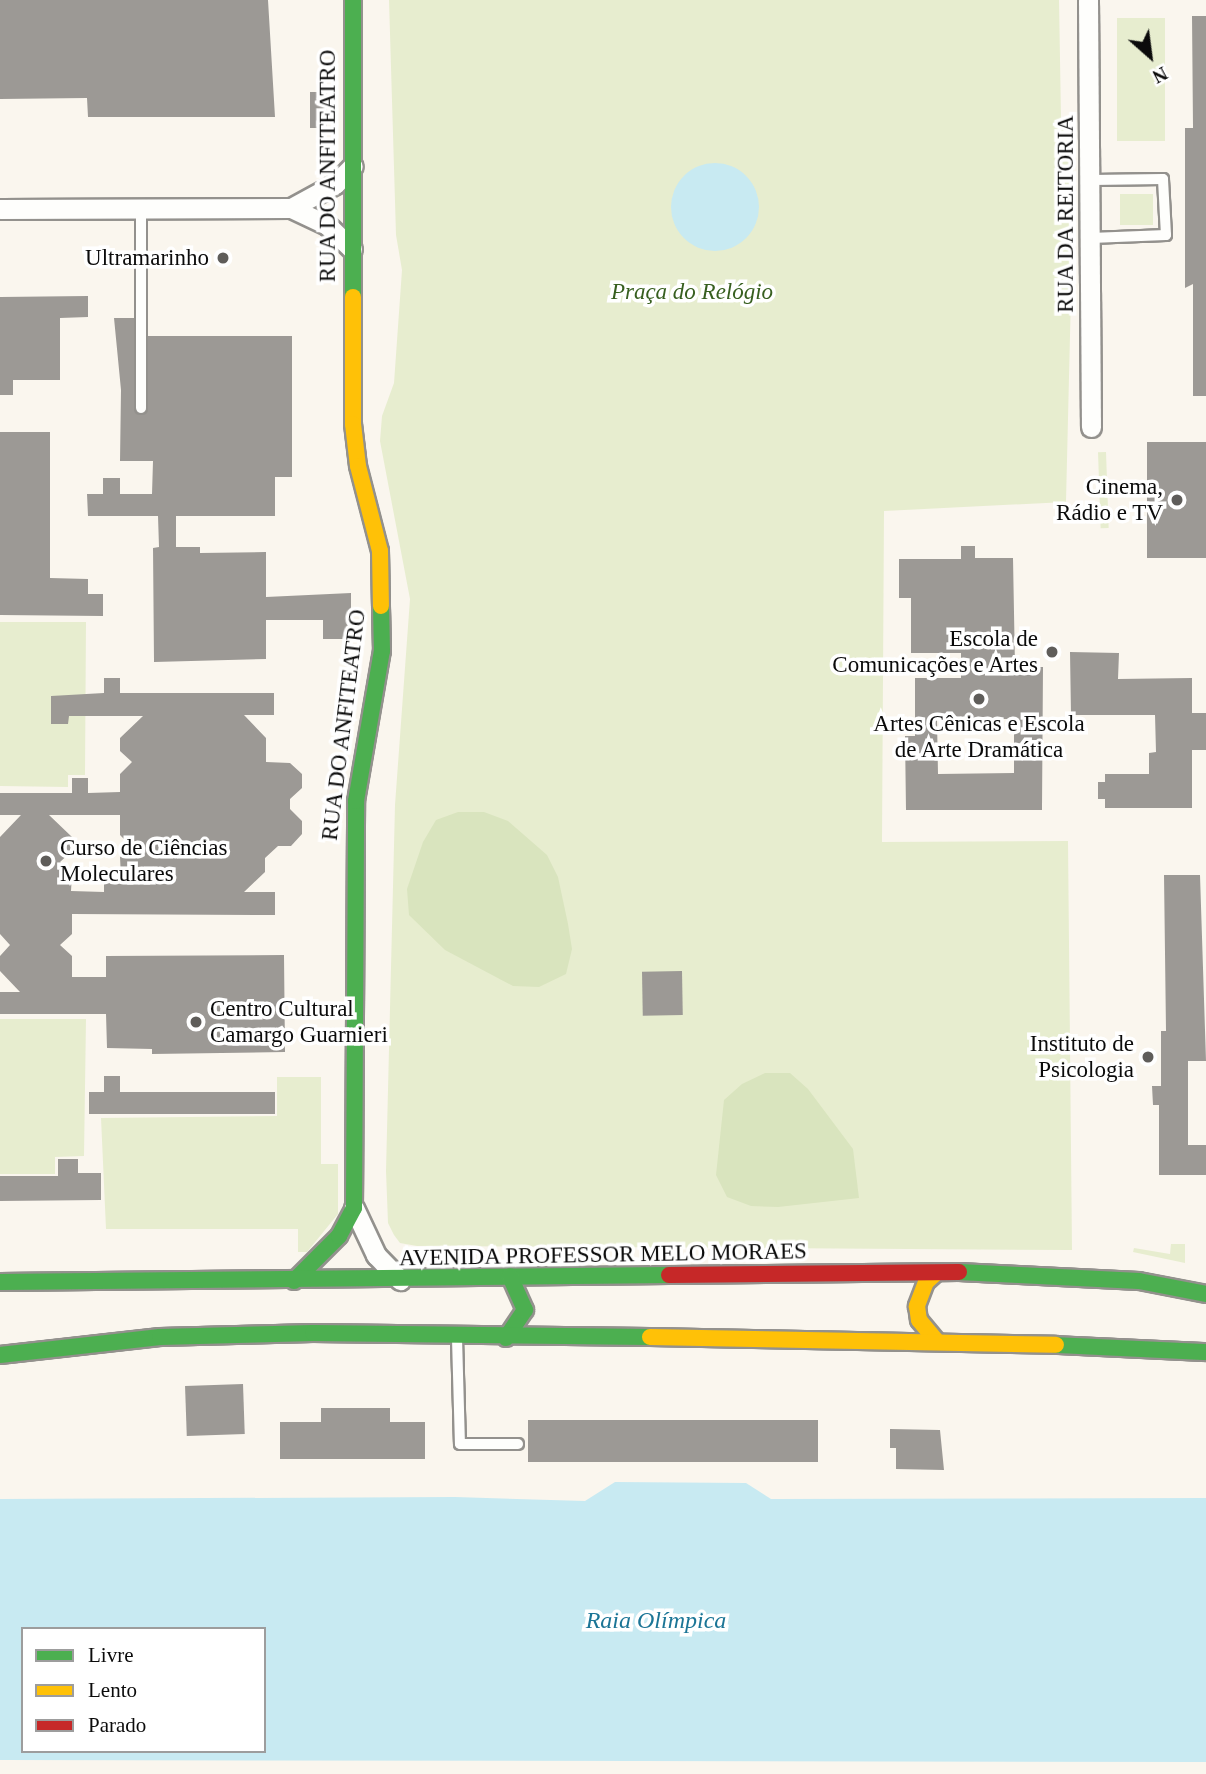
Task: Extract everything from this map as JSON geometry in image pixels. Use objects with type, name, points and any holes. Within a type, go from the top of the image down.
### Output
[{"type":"street","name":"RUA DO ANFITEATRO","points":[[354,0],[353,424],[380,551],[384,592],[377,691],[356,801],[354,1208],[376,1255],[400,1280]]},
{"type":"street","name":"RUA DA REITORIA","points":[[1088,0],[1092,180],[1091,427]]},
{"type":"street","points":[[291,208],[335,184],[353,166]]},
{"type":"street","points":[[0,209],[291,208],[326,224],[352,249]]},
{"type":"street","name":"RUA DO ANFITEATRO","points":[[294,1282],[339,1236],[354,1208]]},
{"type":"street","points":[[936,1273],[926,1282],[917,1306],[919,1320],[936,1340]]},
{"type":"street","name":"AVENIDA PROFESSOR MELO MORAES","points":[[0,1282],[294,1282],[510,1276],[936,1273],[1139,1281],[1206,1294]]},
{"type":"street","points":[[506,1338],[526,1310],[519,1288],[510,1276]]},
{"type":"street","points":[[0,1355],[172,1336],[936,1340],[1206,1352]]},
{"type":"lane","points":[[1091,238],[1166,234],[1163,179],[1092,180]]},
{"type":"lane","points":[[141,209],[141,408]]},
{"type":"lane","points":[[457,1337],[460,1444],[518,1444]]},
{"type":"green space","name":"Praça do Relógio","points":[[389,0],[1059,0],[1061,118],[1074,170],[1066,502],[884,511],[882,842],[1068,841],[1072,1250],[417,1246],[400,1243],[394,1235],[388,1223],[386,1171],[395,805],[410,599],[380,441],[382,416],[394,383],[402,270],[396,235]]},
{"type":"green space","points":[[1117,18],[1165,18],[1165,141],[1117,141]]},
{"type":"green space","points":[[1120,194],[1153,194],[1153,225],[1120,225]]},
{"type":"green space","points":[[1098,452],[1106,452],[1109,528],[1101,528]]},
{"type":"green space","points":[[0,622],[86,622],[85,775],[68,775],[68,787],[0,786]]},
{"type":"green space","points":[[458,812],[484,812],[508,821],[547,855],[558,877],[572,949],[566,974],[539,987],[513,986],[445,950],[409,915],[407,889],[423,842],[436,820]]},
{"type":"green space","points":[[0,1019],[86,1019],[84,1156],[55,1157],[55,1174],[0,1174]]},
{"type":"green space","points":[[765,1073],[790,1073],[808,1089],[853,1149],[859,1198],[778,1207],[751,1206],[727,1197],[716,1175],[724,1100],[742,1084]]},
{"type":"green space","points":[[277,1077],[321,1077],[321,1164],[338,1164],[338,1214],[307,1252],[298,1252],[298,1229],[106,1229],[101,1118],[277,1116]]},
{"type":"green space","points":[[1171,1244],[1185,1244],[1185,1263],[1133,1252],[1134,1248],[1170,1254]]},
{"type":"water","points":[[715,163],[732,167],[746,176],[755,190],[759,207],[755,224],[746,238],[732,247],[715,251],[698,247],[684,238],[675,224],[671,207],[675,190],[684,176],[698,167]]},
{"type":"water","name":"Raia Olímpica","points":[[615,1482],[746,1483],[771,1499],[1206,1498],[1206,1762],[0,1760],[0,1499],[455,1497],[585,1501]]},
{"type":"building","points":[[0,0],[268,0],[275,117],[88,117],[87,98],[0,99]]},
{"type":"building","points":[[1192,16],[1206,16],[1206,396],[1193,396],[1193,284],[1185,288],[1185,128],[1193,128]]},
{"type":"building","points":[[310,92],[327,92],[327,128],[310,128]]},
{"type":"building","points":[[88,296],[88,317],[60,318],[60,380],[13,380],[13,395],[0,395],[0,297]]},
{"type":"building","points":[[114,318],[134,318],[134,408],[140,415],[148,408],[148,336],[292,336],[292,477],[275,477],[275,516],[176,516],[176,547],[200,547],[200,553],[266,552],[266,597],[351,593],[351,639],[323,639],[323,620],[266,620],[266,659],[154,662],[153,548],[159,547],[158,516],[88,516],[87,494],[103,494],[103,478],[120,478],[120,494],[152,494],[153,461],[120,461],[121,390]]},
{"type":"building","points":[[0,432],[50,432],[50,578],[88,579],[88,594],[103,594],[103,616],[0,615]]},
{"type":"building","name":"Cinema, Rádio e TV","points":[[1147,442],[1206,442],[1206,558],[1147,558]]},
{"type":"building","points":[[961,546],[975,546],[975,558],[1013,558],[1015,667],[1043,667],[1042,810],[906,810],[905,736],[915,736],[915,678],[961,678],[961,653],[911,653],[911,598],[899,598],[899,559],[961,559]],"holes":[[[937,719],[1014,719],[1014,773],[938,774]]]},
{"type":"building","points":[[1070,652],[1119,653],[1118,679],[1192,678],[1192,713],[1206,713],[1206,750],[1192,750],[1192,808],[1105,808],[1105,799],[1098,799],[1098,782],[1105,782],[1105,774],[1149,774],[1149,753],[1156,752],[1155,715],[1071,715]]},
{"type":"building","points":[[104,678],[120,678],[120,693],[274,693],[274,715],[244,715],[266,738],[266,762],[290,763],[302,774],[302,788],[290,799],[290,809],[302,821],[302,834],[291,846],[278,846],[265,858],[265,872],[244,892],[275,892],[275,915],[72,914],[72,934],[60,945],[72,956],[72,977],[106,977],[106,956],[284,955],[285,1052],[152,1054],[152,1049],[107,1048],[106,1014],[0,1014],[0,992],[20,992],[0,971],[0,956],[10,945],[0,934],[0,837],[21,815],[0,815],[0,793],[72,793],[72,778],[88,778],[88,793],[120,792],[120,774],[132,762],[120,751],[120,738],[143,716],[69,716],[68,724],[51,724],[51,696],[104,693]],"holes":[[[49,815],[120,815],[120,835],[131,846],[120,857],[121,878],[104,877],[104,892],[71,891],[72,874],[60,862],[72,851],[72,837]]]},
{"type":"building","points":[[1164,875],[1200,875],[1206,1061],[1188,1061],[1188,1145],[1206,1145],[1206,1175],[1159,1175],[1159,1105],[1153,1105],[1152,1086],[1161,1086],[1161,1031],[1166,1031]]},
{"type":"building","points":[[682,971],[683,1015],[643,1016],[642,972]]},
{"type":"building","points":[[104,1076],[120,1076],[120,1092],[275,1092],[275,1114],[89,1114],[89,1092],[104,1092]]},
{"type":"building","points":[[58,1159],[78,1159],[78,1173],[101,1173],[101,1200],[0,1201],[0,1176],[58,1176]]},
{"type":"building","points":[[243,1384],[245,1434],[187,1436],[185,1386]]},
{"type":"building","points":[[321,1408],[390,1408],[390,1422],[425,1422],[425,1459],[280,1459],[280,1422],[321,1422]]},
{"type":"building","points":[[528,1420],[818,1420],[818,1462],[528,1462]]},
{"type":"building","points":[[890,1429],[940,1430],[944,1470],[896,1469],[896,1448],[890,1448]]},
{"type":"traffic: fast","points":[[353,0],[353,297]]},
{"type":"traffic: fast","points":[[294,1281],[339,1236],[354,1208],[356,801],[382,651],[381,606]]},
{"type":"traffic: fast","points":[[959,1272],[1139,1281],[1206,1294]]},
{"type":"traffic: fast","points":[[0,1282],[669,1275]]},
{"type":"traffic: fast","points":[[506,1338],[525,1310],[510,1276]]},
{"type":"traffic: fast","points":[[0,1355],[160,1337],[313,1333],[650,1337]]},
{"type":"traffic: fast","points":[[1056,1345],[1206,1352]]},
{"type":"traffic: slow","points":[[353,297],[353,424],[358,466],[380,551],[381,606]]},
{"type":"traffic: slow","points":[[936,1273],[926,1282],[917,1306],[919,1320],[936,1340]]},
{"type":"traffic: slow","points":[[650,1337],[1056,1345]]},
{"type":"traffic: jam","points":[[669,1275],[959,1272]]},
{"type":"place","name":"Ultramarinho","points":[[223,258]]},
{"type":"place","name":"Cinema, Rádio e TV","points":[[1177,500]]},
{"type":"place","name":"Escola de Comunicações e Artes","points":[[1052,652]]},
{"type":"place","name":"Artes Cênicas e Escola de Arte Dramática","points":[[979,699]]},
{"type":"place","name":"Curso de Ciências Moleculares","points":[[46,861]]},
{"type":"place","name":"Centro Cultural Camargo Guarnieri","points":[[196,1022]]},
{"type":"place","name":"Instituto de Psicologia","points":[[1148,1057]]}]
